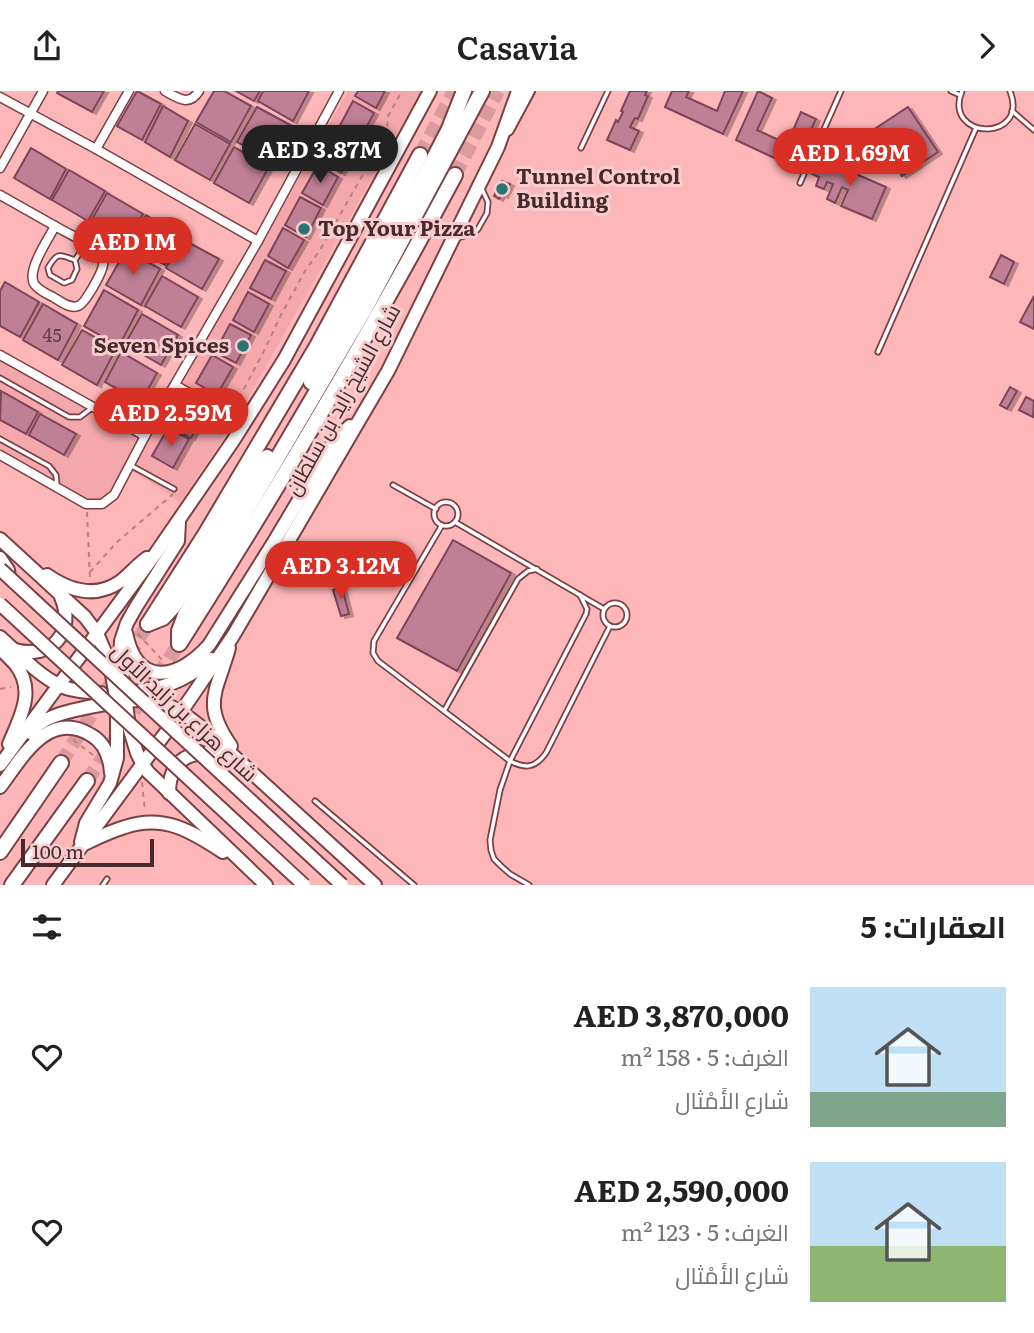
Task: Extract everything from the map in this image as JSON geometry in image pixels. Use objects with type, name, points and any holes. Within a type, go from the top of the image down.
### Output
[{"type":"highway","points":[[420,155],[363,263],[289,393],[148,624],[163,618],[174,606],[300,402],[434,158],[464,91]]},
{"type":"highway","name":"شارع الشيخ زايد بن سلطان","points":[[455,175],[311,431],[179,644],[180,625],[185,615],[365,309],[482,91]]},
{"type":"highway","points":[[0,852],[61,763]]},
{"type":"highway","points":[[12,885],[87,781]]},
{"type":"main road","name":"شارع الشيخ زايد بن سلطان","points":[[53,885],[143,765],[233,636],[388,371],[498,147],[519,91]]},
{"type":"main road","points":[[498,147],[529,91]]},
{"type":"main road","points":[[2,763],[179,521],[233,441],[284,360],[426,95]]},
{"type":"main road","points":[[129,629],[131,652],[144,669],[152,672],[161,673],[179,668],[200,655],[265,556],[333,443],[363,412]]},
{"type":"main road","points":[[179,521],[176,547],[136,607],[129,629],[121,641],[121,697],[116,765],[110,783],[86,823],[81,846],[127,826],[164,824],[190,832],[247,867]]},
{"type":"main road","points":[[0,538],[85,617],[97,633],[143,765],[267,885]]},
{"type":"main road","points":[[22,560],[68,587],[91,591],[116,584],[156,553]]},
{"type":"main road","points":[[0,558],[5,564],[5,573]]},
{"type":"main road","name":"شارع هزاع بن زايد الأول","points":[[5,573],[341,885]]},
{"type":"main road","points":[[14,650],[37,652],[58,641],[67,619],[61,597]]},
{"type":"main road","points":[[0,604],[304,885]]},
{"type":"main road","points":[[2,763],[34,728],[46,720],[174,684],[199,670],[233,636]]},
{"type":"main road","points":[[233,636],[217,682],[213,707],[222,733],[243,764]]},
{"type":"main road","points":[[0,637],[58,685],[81,691],[155,701],[181,712],[205,730],[375,885]]},
{"type":"main road","points":[[0,648],[19,668],[26,695],[23,714],[2,763]]},
{"type":"main road","points":[[0,786],[37,740],[45,733],[66,728],[82,730],[101,743],[110,763],[110,783]]},
{"type":"main road","points":[[169,793],[173,772],[182,761],[195,754],[216,753],[243,764]]},
{"type":"street","points":[[0,168],[43,91]]},
{"type":"street","points":[[96,149],[129,91]]},
{"type":"street","points":[[165,91],[186,101],[199,91]]},
{"type":"street","points":[[0,456],[86,503],[102,504],[109,500],[118,489],[145,436],[258,241],[339,91]]},
{"type":"street","points":[[0,97],[258,241]]},
{"type":"street","points":[[0,195],[55,226],[86,244],[101,254],[103,267],[84,302],[77,307],[69,306],[37,288],[32,279],[32,269],[55,226]]},
{"type":"street","points":[[0,355],[145,436]]},
{"type":"street","points":[[176,385],[208,404],[229,421]]},
{"type":"street","points":[[208,404],[234,401]]},
{"type":"lane","points":[[581,148],[608,91]]},
{"type":"lane","points":[[800,183],[841,91]]},
{"type":"lane","points":[[951,91],[961,93],[960,111],[969,124],[985,130],[994,129],[1008,119],[1013,102],[1010,91]]},
{"type":"lane","points":[[1012,111],[1034,130]]},
{"type":"lane","points":[[878,352],[976,128]]},
{"type":"lane","points":[[452,240],[474,233],[487,213],[488,202],[480,183]]},
{"type":"lane","points":[[75,260],[58,255],[54,257],[48,268],[50,275],[64,283],[72,280],[77,269],[75,260],[86,244]]},
{"type":"lane","points":[[0,378],[69,417],[80,417],[94,407]]},
{"type":"lane","points":[[0,439],[49,466],[56,475],[57,488]]},
{"type":"lane","points":[[130,465],[174,489]]},
{"type":"lane","points":[[393,485],[436,509]]},
{"type":"lane","points":[[442,503],[453,505],[458,515],[455,521],[449,526],[442,525],[436,520],[436,509],[442,503]]},
{"type":"lane","points":[[455,521],[604,609]]},
{"type":"lane","points":[[442,525],[374,641],[373,653],[378,661],[510,761],[520,766],[530,766],[540,761],[610,626]]},
{"type":"lane","points":[[444,711],[518,579],[528,571],[537,569]]},
{"type":"lane","points":[[529,885],[500,866],[494,859],[490,840],[500,790],[510,761],[586,614],[587,609],[580,595]]},
{"type":"lane","points":[[614,603],[622,605],[626,611],[626,619],[621,625],[610,626],[603,617],[604,609],[614,603]]},
{"type":"lane","points":[[315,801],[414,885]]},
{"type":"lane","points":[[103,885],[107,879]]},
{"type":"path","points":[[234,401],[294,288],[387,132],[388,116],[402,91]]},
{"type":"path","points":[[90,572],[117,542],[169,498],[176,490],[174,489]]},
{"type":"path","points":[[86,503],[90,584]]},
{"type":"path","points":[[129,629],[168,667]]},
{"type":"path","points":[[0,689],[11,687]]},
{"type":"path","points":[[67,736],[104,763]]},
{"type":"path","points":[[142,781],[145,816]]},
{"type":"shaded area","points":[[348,91],[421,91],[237,418],[180,502],[125,466],[109,493],[101,500],[86,499],[0,451],[0,358],[149,442]]},
{"type":"building","points":[[104,91],[92,112],[57,93]]},
{"type":"building","points":[[137,91],[161,104],[142,140],[117,126]]},
{"type":"building","points":[[214,91],[224,91],[251,106],[231,142],[196,122]]},
{"type":"building","points":[[236,91],[260,91],[254,101]]},
{"type":"building","points":[[263,91],[309,91],[293,121],[258,101]]},
{"type":"building","points":[[358,91],[385,91],[376,108],[355,96]]},
{"type":"building","points":[[630,91],[647,91],[645,95],[648,96],[638,119],[635,118],[630,127],[639,131],[630,150],[607,140],[616,120],[618,122],[623,112],[621,111]]},
{"type":"building","points":[[672,91],[689,91],[686,97],[717,111],[725,91],[743,91],[723,134],[665,107]]},
{"type":"building","points":[[758,91],[772,98],[757,130],[787,144],[801,112],[816,119],[794,167],[736,140]]},
{"type":"building","points":[[353,101],[374,113],[359,141],[338,129]]},
{"type":"building","points":[[163,106],[188,121],[170,157],[145,142]]},
{"type":"building","points":[[257,107],[292,126],[272,162],[237,142]]},
{"type":"building","points":[[908,107],[938,152],[902,176],[873,130]]},
{"type":"building","points":[[195,124],[230,144],[210,180],[175,160]]},
{"type":"building","points":[[336,133],[357,145],[341,173],[320,161]]},
{"type":"building","points":[[234,147],[269,167],[249,203],[214,183]]},
{"type":"building","points":[[31,148],[66,169],[50,199],[14,178]]},
{"type":"building","points":[[819,158],[886,187],[872,219],[841,206],[848,190],[842,187],[835,203],[827,199],[833,184],[827,182],[824,189],[816,186],[819,177],[812,174]]},
{"type":"building","points":[[318,165],[338,177],[323,205],[302,193]]},
{"type":"building","points":[[69,170],[105,191],[88,221],[52,200]]},
{"type":"building","name":"Tunnel Control Building","points":[[502,181],[510,184],[504,196],[502,194],[499,199],[494,196]]},
{"type":"building","points":[[107,193],[143,214],[126,243],[90,223]]},
{"type":"building","points":[[300,197],[321,208],[306,237],[285,225]]},
{"type":"building","points":[[146,215],[182,236],[165,265],[129,245]]},
{"type":"building","points":[[283,228],[304,240],[288,268],[268,256]]},
{"type":"building","points":[[182,239],[219,259],[202,289],[166,268]]},
{"type":"building","points":[[126,250],[160,269],[141,305],[106,285]]},
{"type":"building","points":[[1001,255],[1014,262],[1004,284],[990,277]]},
{"type":"building","points":[[265,260],[286,271],[271,299],[250,288]]},
{"type":"building","points":[[162,276],[198,297],[181,327],[145,306]]},
{"type":"building","points":[[5,282],[39,302],[20,337],[0,326],[0,291]]},
{"type":"building","points":[[104,290],[138,310],[119,346],[84,326]]},
{"type":"building","points":[[248,292],[269,304],[254,332],[233,320]]},
{"type":"building","points":[[1034,296],[1034,329],[1020,322]]},
{"type":"building","points":[[43,304],[77,324],[58,360],[23,340]]},
{"type":"building","points":[[142,314],[178,335],[161,365],[125,344]]},
{"type":"building","points":[[230,324],[251,335],[236,363],[215,352]]},
{"type":"building","points":[[82,330],[116,349],[97,385],[62,365]]},
{"type":"building","points":[[121,352],[157,373],[141,402],[105,382]]},
{"type":"building","points":[[212,355],[233,367],[217,395],[196,383]]},
{"type":"building","points":[[1010,387],[1017,391],[1007,409],[1000,405]]},
{"type":"building","points":[[1,391],[38,412],[26,434],[0,420]]},
{"type":"building","points":[[1026,397],[1034,401],[1033,417],[1019,410]]},
{"type":"building","points":[[185,398],[206,410],[191,438],[170,426]]},
{"type":"building","points":[[40,414],[76,434],[64,455],[29,435]]},
{"type":"building","points":[[168,428],[189,439],[173,468],[152,456]]},
{"type":"building","points":[[453,540],[511,573],[457,671],[397,638]]},
{"type":"building","points":[[342,587],[349,614],[341,616],[333,590]]},
{"type":"tunnel","points":[[420,155],[454,91]]},
{"type":"tunnel","points":[[455,175],[498,91]]},
{"type":"tunnel","points":[[61,763],[148,624]]},
{"type":"tunnel","points":[[87,781],[179,644]]},
{"type":"place","name":"Tunnel Control Building","points":[[502,189]]},
{"type":"place","name":"Top Your Pizza","points":[[304,229]]},
{"type":"place","name":"Seven Spices","points":[[243,346]]}]
